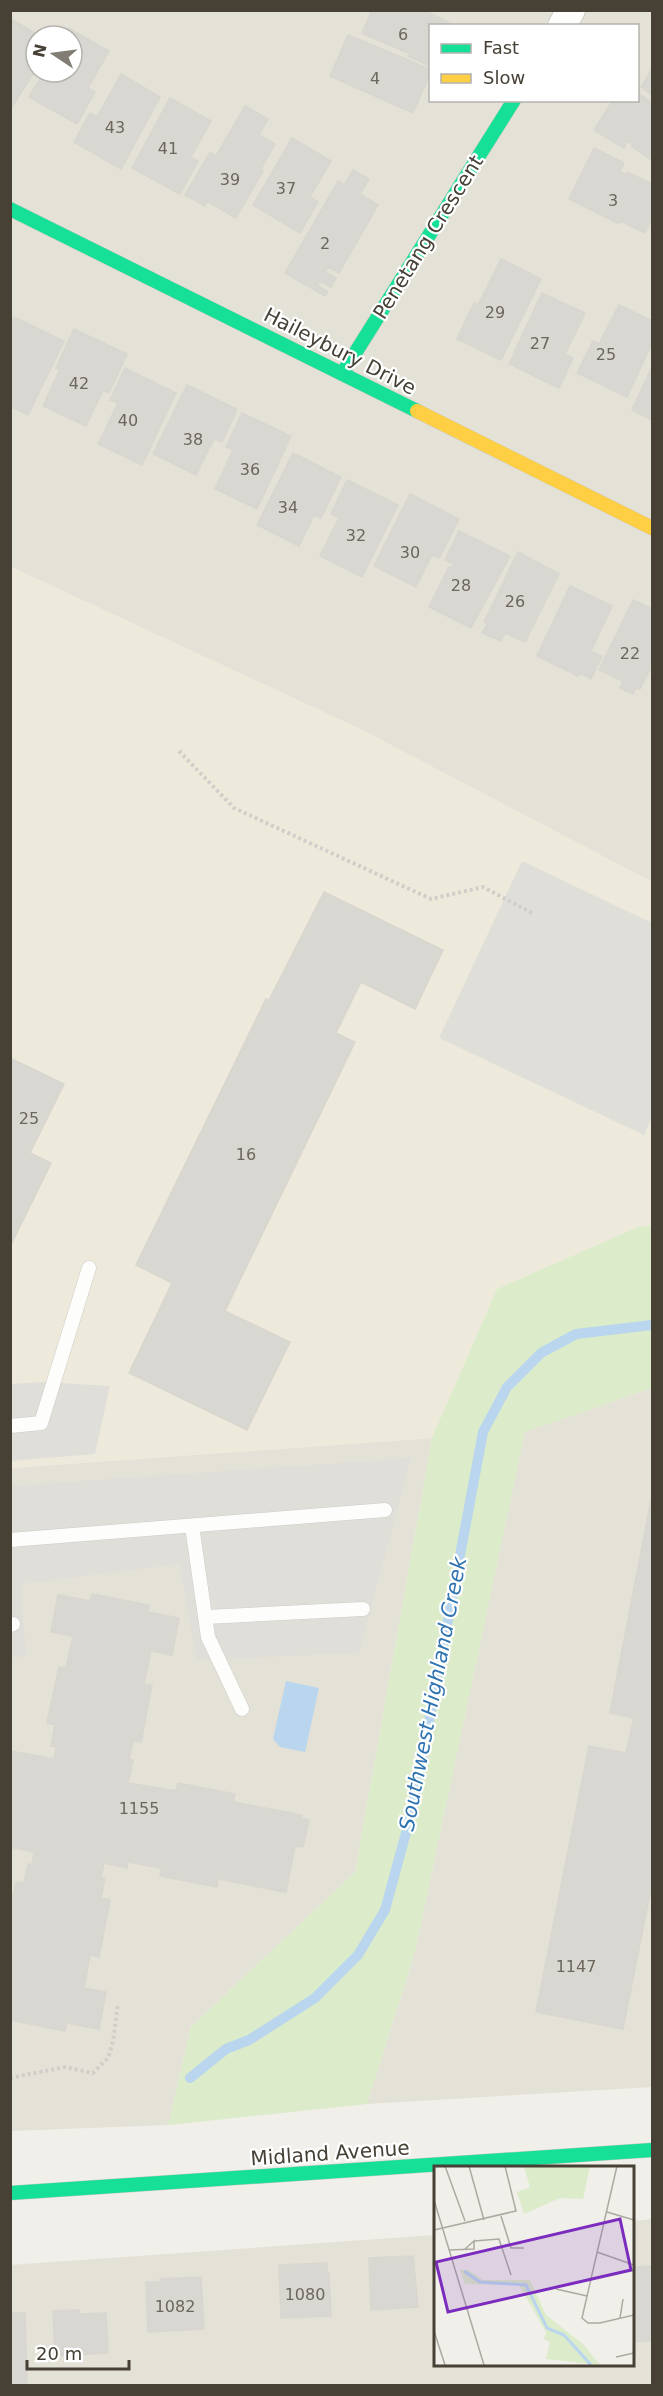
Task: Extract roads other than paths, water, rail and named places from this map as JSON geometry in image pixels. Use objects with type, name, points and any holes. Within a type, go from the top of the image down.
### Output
[{"type":"street","points":[[563,24],[572,10]]},
{"type":"street","name":"Penetang Crescent","points":[[342,374],[513,102]]},
{"type":"street","name":"Haileybury Drive","points":[[10,209],[652,528]]},
{"type":"street","name":"Midland Avenue","points":[[10,2193],[652,2150]]},
{"type":"lane","points":[[10,1426],[41,1423],[89,1268]]},
{"type":"lane","points":[[10,1540],[385,1510]]},
{"type":"lane","points":[[192,1526],[208,1637],[242,1708]]},
{"type":"lane","points":[[206,1617],[363,1609]]},
{"type":"water","points":[[286,1681],[319,1688],[305,1752],[280,1747],[273,1739]]},
{"type":"waterway","name":"Southwest Highland Creek","points":[[190,2078],[226,2049],[249,2040],[315,1998],[358,1955],[385,1910],[413,1807],[483,1432],[507,1387],[541,1353],[576,1334],[652,1325]]}]
